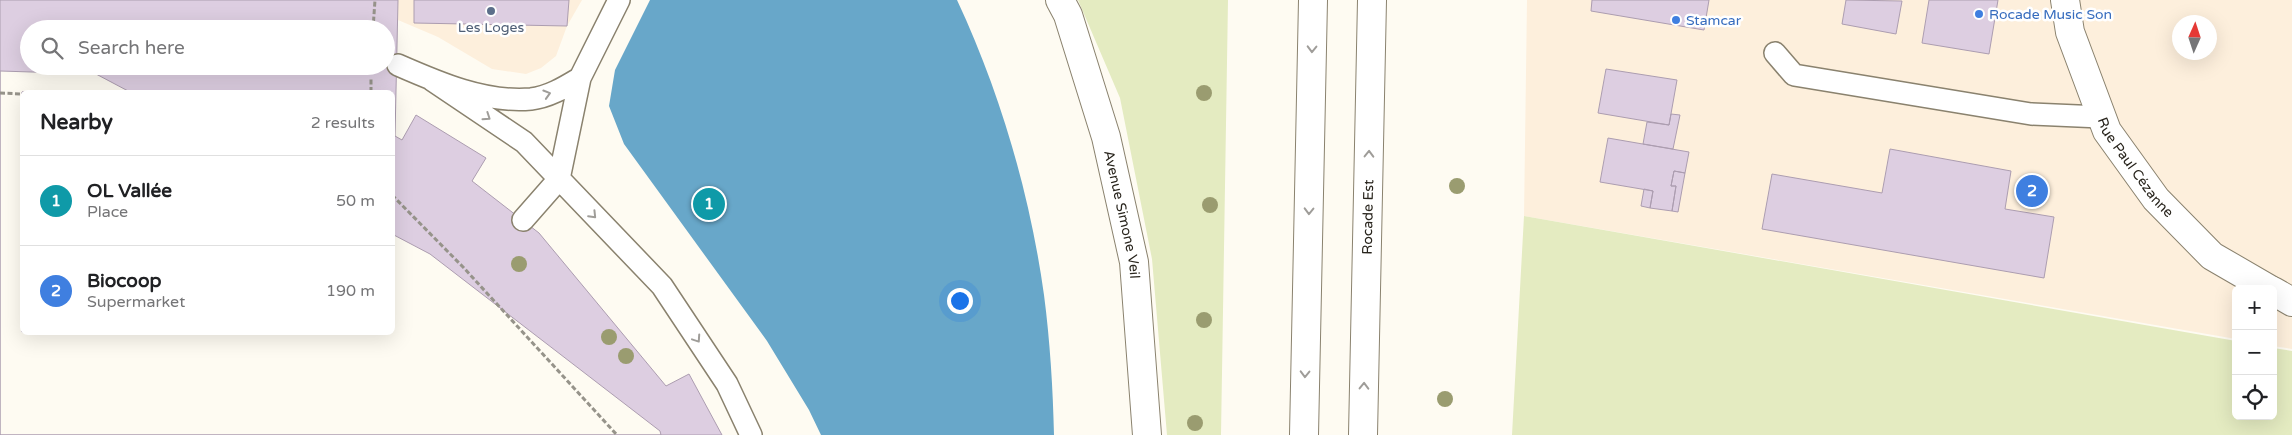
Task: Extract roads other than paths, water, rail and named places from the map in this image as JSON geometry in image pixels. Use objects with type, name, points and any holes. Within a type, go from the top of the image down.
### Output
[{"type":"main road","name":"Avenue Simone Veil","points":[[1060,0],[1068,15],[1106,137],[1134,262],[1147,435]]},
{"type":"main road","points":[[1304,435],[1313,0]]},
{"type":"main road","name":"Rocade Est","points":[[1363,435],[1372,0]]},
{"type":"main road","name":"Rue Paul Cézanne","points":[[2065,0],[2070,32],[2106,131],[2151,192],[2212,256],[2262,285]]},
{"type":"main road","points":[[2277,293],[2292,302]]},
{"type":"lane","points":[[523,220],[559,180],[580,78],[619,0]]},
{"type":"lane","points":[[1775,53],[1794,75],[2031,114],[2101,117]]},
{"type":"lane","points":[[398,65],[432,80],[496,99],[532,99],[558,91],[580,78]]},
{"type":"lane","points":[[432,80],[524,142],[662,286],[727,384],[751,435]]},
{"type":"water","points":[[650,0],[957,0],[973,35],[1000,107],[1031,219],[1046,312],[1051,365],[1054,435],[821,435],[809,410],[767,341],[624,144],[609,106],[615,70]]},
{"type":"place","name":"Les Loges","points":[[491,11]]},
{"type":"place","name":"Rocade Music Son","points":[[1979,14]]},
{"type":"place","name":"Stamcar","points":[[1676,20]]},
{"type":"place","name":"Biocoop","points":[[2032,191]]},
{"type":"place","name":"OL Vallée","points":[[709,204]]}]
